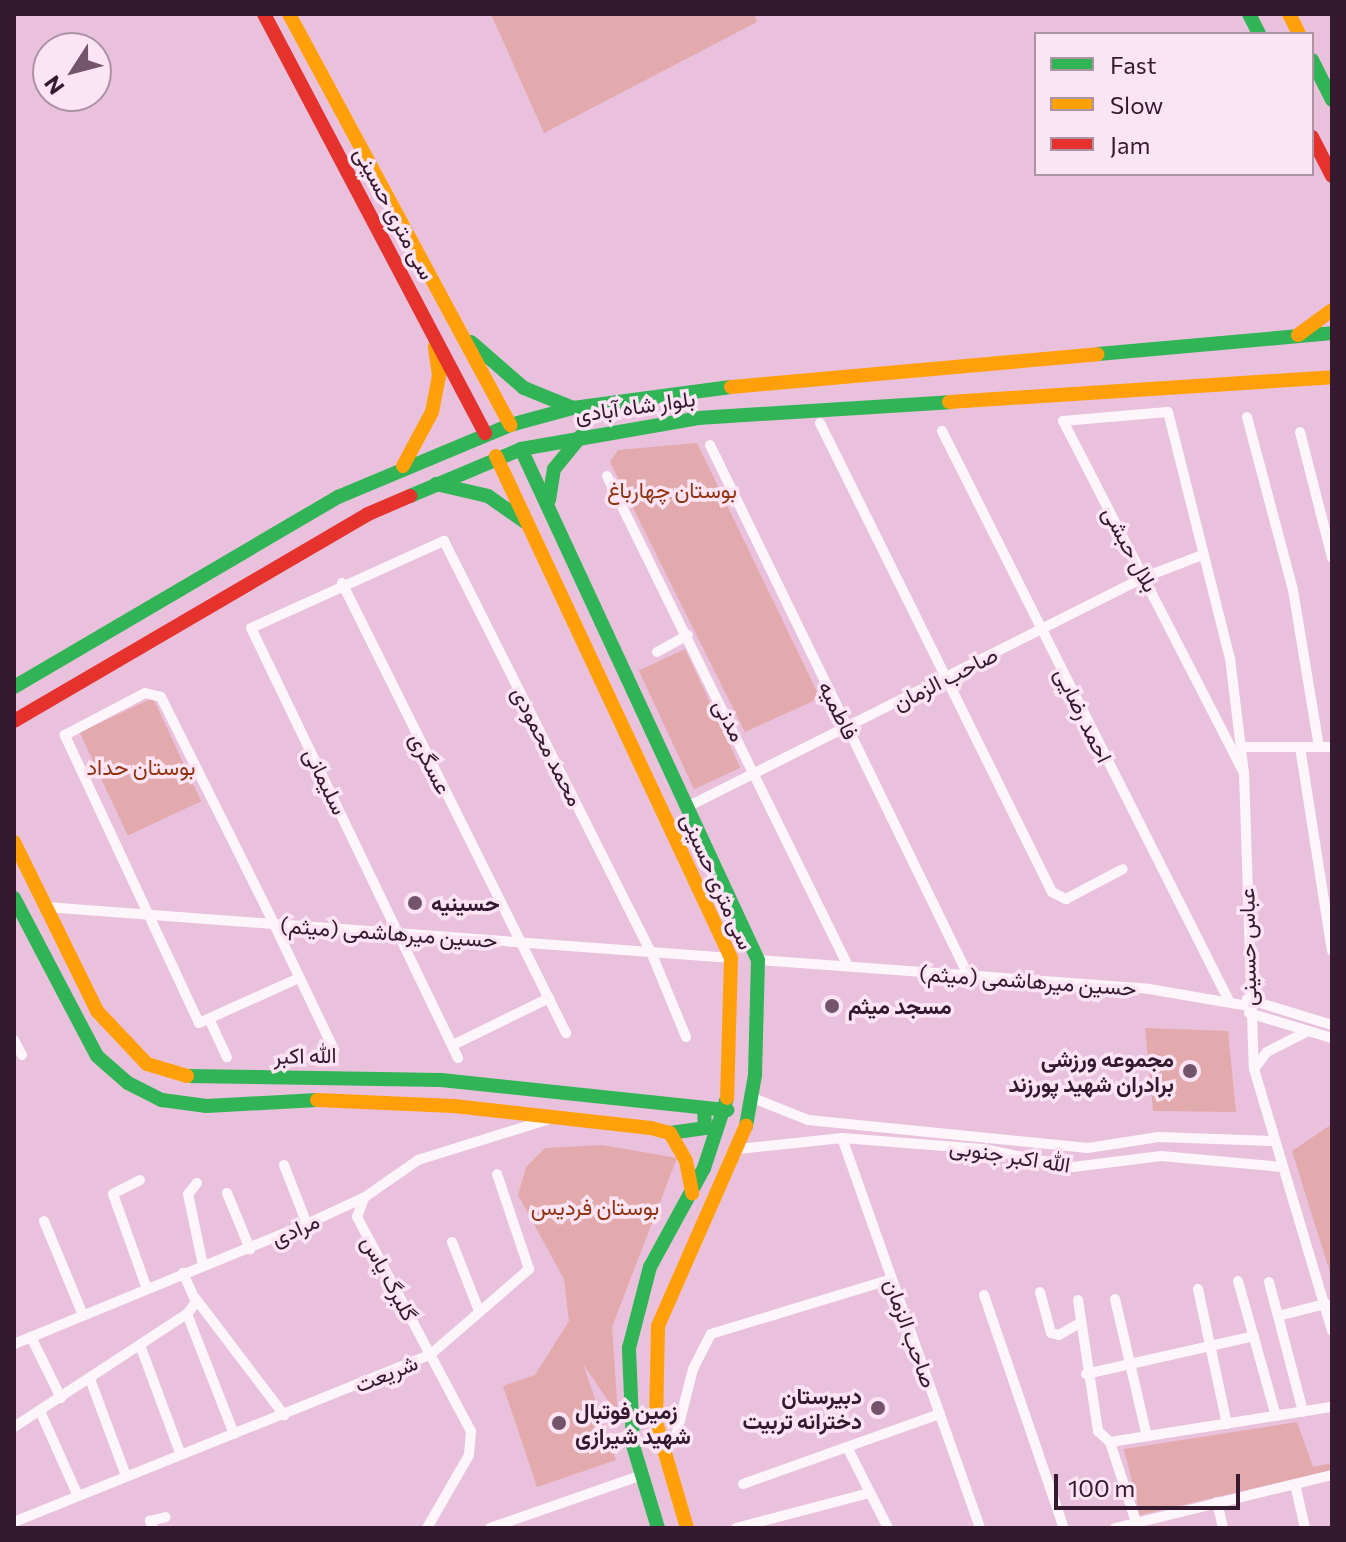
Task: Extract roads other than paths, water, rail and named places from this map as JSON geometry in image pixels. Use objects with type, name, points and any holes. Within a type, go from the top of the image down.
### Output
[{"type":"main road","name":"سی متری حسینی","points":[[264,14],[485,433],[731,958],[727,1110],[692,1193],[650,1267],[635,1312],[627,1398],[642,1475],[658,1528]]},
{"type":"main road","name":"سی متری حسینی","points":[[289,14],[510,425],[758,960]]},
{"type":"main road","points":[[1249,14],[1258,32]]},
{"type":"main road","points":[[1289,14],[1298,32]]},
{"type":"main road","points":[[1314,64],[1332,100]]},
{"type":"main road","points":[[1315,143],[1332,159]]},
{"type":"main road","points":[[1315,143],[1332,176]]},
{"type":"main road","points":[[1298,335],[1332,310]]},
{"type":"main road","points":[[403,466],[437,393],[438,357],[429,322]]},
{"type":"main road","points":[[457,327],[524,388],[573,408]]},
{"type":"main road","name":"بلوار شاه آبادی","points":[[14,687],[206,572],[403,466],[485,433],[573,408],[738,386],[1332,333]]},
{"type":"main road","name":"بلوار شاه آبادی","points":[[15,722],[232,589],[427,484],[521,449],[582,435],[698,418],[1332,377]]},
{"type":"main road","points":[[565,541],[550,507],[549,484],[560,457],[582,435]]},
{"type":"main road","points":[[427,484],[468,488],[506,504],[542,549]]},
{"type":"main road","name":"الله اکبر","points":[[14,842],[97,1011],[122,1044],[147,1064],[183,1076],[441,1080],[727,1110]]},
{"type":"main road","points":[[15,903],[46,907]]},
{"type":"main road","name":"الله اکبر","points":[[15,903],[97,1056],[128,1083],[162,1100],[207,1106],[308,1100],[454,1106],[670,1133]]},
{"type":"main road","points":[[687,1528],[656,1422],[658,1326],[738,1149],[753,1098],[758,960],[731,958]]},
{"type":"main road","points":[[692,1193],[686,1161],[670,1133],[705,1128],[704,1108]]},
{"type":"street","name":"عباس حسینی","points":[[1168,412],[1230,658],[1244,773],[1248,1006],[1254,1069],[1332,1331]]},
{"type":"street","name":"بلال حبشی","points":[[1168,412],[1063,421],[1244,773]]},
{"type":"street","points":[[1247,417],[1293,590],[1319,747]]},
{"type":"street","points":[[820,423],[1058,899],[1123,869]]},
{"type":"street","name":"احمد رضایی","points":[[942,431],[1228,999]]},
{"type":"street","points":[[1300,432],[1332,558]]},
{"type":"street","name":"فاطمیه","points":[[710,445],[968,975]]},
{"type":"street","name":"مدنی","points":[[607,476],[757,773],[848,966]]},
{"type":"street","name":"محمد محمودی","points":[[342,583],[444,541],[651,952],[686,1037]]},
{"type":"street","name":"صاحب الزمان","points":[[689,806],[1145,577],[1202,555]]},
{"type":"street","name":"سلیمانی","points":[[342,583],[251,628],[458,1058]]},
{"type":"street","name":"عسگری","points":[[342,583],[566,1033]]},
{"type":"street","points":[[657,652],[688,635]]},
{"type":"street","points":[[299,978],[210,1021],[199,1023],[65,735],[154,691],[274,924],[334,1050]]},
{"type":"street","points":[[1241,747],[1332,747]]},
{"type":"street","points":[[1300,747],[1332,951]]},
{"type":"street","name":"حسین میرهاشمی (میثم)","points":[[46,907],[731,958]]},
{"type":"street","name":"حسین میرهاشمی (میثم)","points":[[758,960],[968,975],[1228,999],[1309,1032],[1332,1038]]},
{"type":"street","points":[[453,1045],[549,998]]},
{"type":"street","name":"حسین میرهاشمی (میثم)","points":[[1248,1006],[1332,1025]]},
{"type":"street","points":[[210,1021],[227,1057]]},
{"type":"street","points":[[1254,1069],[1278,1044],[1309,1032]]},
{"type":"street","points":[[14,1040],[22,1055]]},
{"type":"street","name":"الله اکبر جنوبی","points":[[753,1098],[808,1120],[1088,1148],[1158,1137],[1274,1141]]},
{"type":"street","name":"مرادی","points":[[14,1344],[146,1286],[250,1249],[307,1224],[365,1197],[418,1160],[556,1117]]},
{"type":"street","name":"صاحب الزمان","points":[[842,1138],[980,1528]]},
{"type":"street","name":"الله اکبر جنوبی","points":[[738,1149],[842,1138],[983,1149],[1073,1167],[1161,1156],[1281,1167]]},
{"type":"street","points":[[284,1165],[307,1224]]},
{"type":"street","name":"شریعت","points":[[14,1522],[431,1354],[529,1269],[497,1174]]},
{"type":"street","points":[[140,1180],[113,1189],[146,1286]]},
{"type":"street","points":[[197,1183],[188,1194],[203,1265]]},
{"type":"street","points":[[227,1193],[250,1249]]},
{"type":"street","name":"گلبرگ یاس","points":[[365,1197],[357,1217],[431,1354],[473,1440],[427,1528]]},
{"type":"street","points":[[44,1221],[83,1315]]},
{"type":"street","points":[[452,1242],[479,1311]]},
{"type":"street","points":[[183,1273],[195,1297],[284,1415]]},
{"type":"street","points":[[677,1432],[693,1369],[711,1334],[892,1279]]},
{"type":"street","points":[[1238,1281],[1276,1416]]},
{"type":"street","points":[[1269,1282],[1303,1412]]},
{"type":"street","points":[[1198,1289],[1227,1424]]},
{"type":"street","points":[[1040,1292],[1051,1333],[1059,1335],[1080,1323]]},
{"type":"street","points":[[984,1295],[1064,1528]]},
{"type":"street","points":[[15,1423],[61,1398],[187,1314],[195,1297]]},
{"type":"street","points":[[1115,1299],[1147,1436]]},
{"type":"street","points":[[1078,1300],[1086,1374],[1098,1431],[1110,1442],[1137,1525]]},
{"type":"street","points":[[1278,1316],[1325,1304]]},
{"type":"street","points":[[187,1314],[234,1434]]},
{"type":"street","points":[[1086,1374],[1254,1336]]},
{"type":"street","points":[[31,1337],[61,1398]]},
{"type":"street","points":[[140,1345],[181,1455]]},
{"type":"street","points":[[90,1379],[126,1476]]},
{"type":"street","points":[[1110,1442],[1332,1407]]},
{"type":"street","points":[[40,1411],[78,1496]]},
{"type":"street","points":[[743,1484],[849,1451],[940,1414]]},
{"type":"street","points":[[849,1451],[888,1528]]},
{"type":"street","points":[[490,1528],[510,1525],[642,1475]]},
{"type":"street","points":[[1115,1528],[1332,1475]]},
{"type":"street","points":[[1295,1484],[1305,1528]]},
{"type":"street","points":[[736,1528],[869,1493]]},
{"type":"street","points":[[1217,1502],[1223,1528]]},
{"type":"street","points":[[153,1528],[150,1521],[166,1517]]},
{"type":"place","name":"حسینیه","points":[[415,903]]},
{"type":"place","name":"مسجد میثم","points":[[832,1006]]},
{"type":"place","name":"مجموعه ورزشی برادران شهید پورزند","points":[[1190,1071]]},
{"type":"place","name":"دبیرستان دخترانه تربیت","points":[[878,1408]]},
{"type":"place","name":"زمین فوتبال شهید شیرازی","points":[[559,1423]]},
{"type":"park label","name":"بوستان چهارباغ","points":[[672,490]]},
{"type":"park label","name":"بوستان حداد","points":[[141,767]]},
{"type":"park label","name":"بوستان فردیس","points":[[595,1207]]}]
